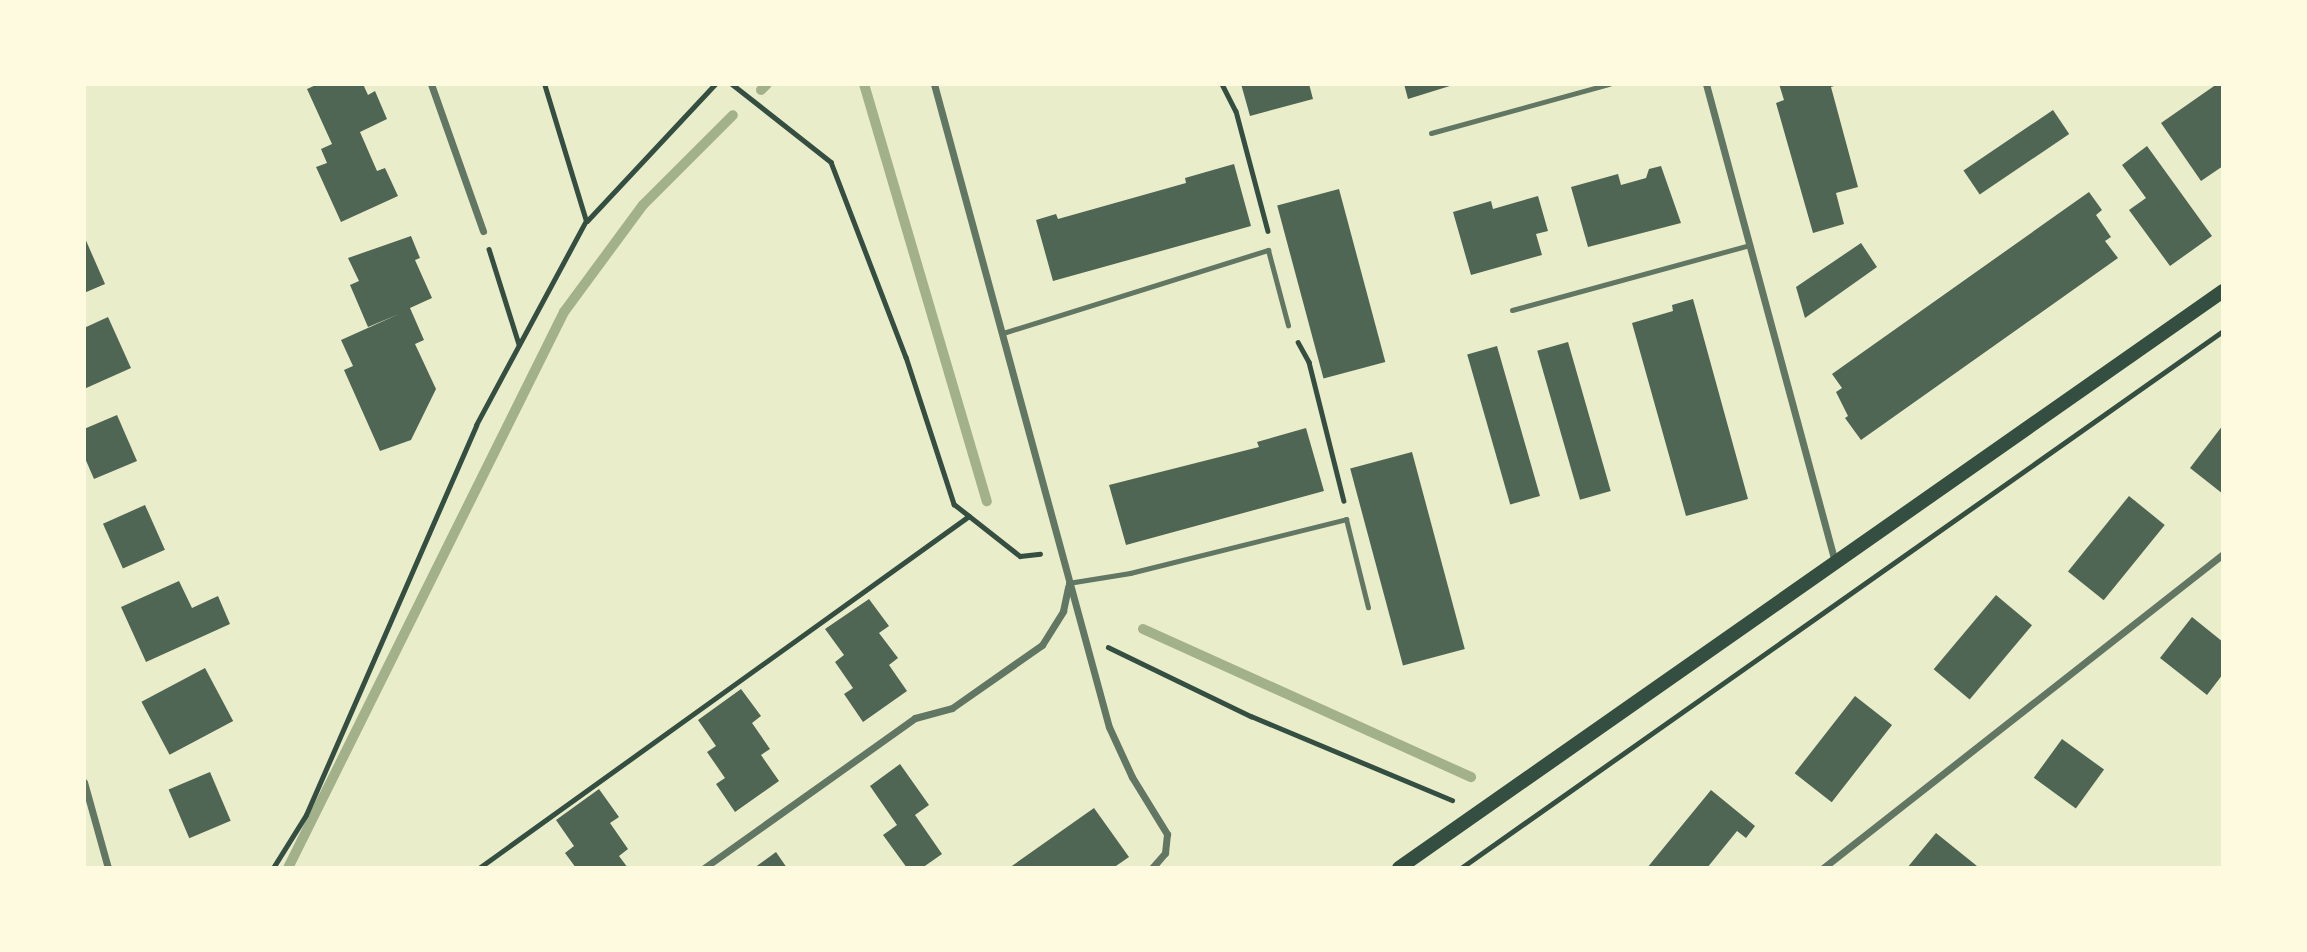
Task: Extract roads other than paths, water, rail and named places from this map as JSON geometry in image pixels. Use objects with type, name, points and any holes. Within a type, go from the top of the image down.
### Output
[{"type":"main road","points":[[1399,868],[2223,291]]},
{"type":"street","points":[[431,84],[483,231]]},
{"type":"street","points":[[934,84],[1109,727],[1132,776],[1167,834],[1165,853],[1152,868]]},
{"type":"street","points":[[1706,84],[1835,564]]},
{"type":"street","points":[[1823,868],[2223,554]]},
{"type":"street","points":[[704,868],[915,718],[952,708],[1042,645],[1063,611],[1068,583]]},
{"type":"street","points":[[84,782],[108,868]]},
{"type":"lane","points":[[1431,133],[1609,84]]},
{"type":"lane","points":[[1512,310],[1750,245]]},
{"type":"lane","points":[[1003,333],[1268,250],[1288,325]]},
{"type":"lane","points":[[1068,583],[1130,573],[1346,519],[1368,607]]},
{"type":"waterway","points":[[761,90],[767,84]]},
{"type":"waterway","points":[[864,84],[987,501]]},
{"type":"waterway","points":[[288,868],[564,312],[643,205],[733,115]]},
{"type":"waterway","points":[[1143,629],[1471,777]]}]
